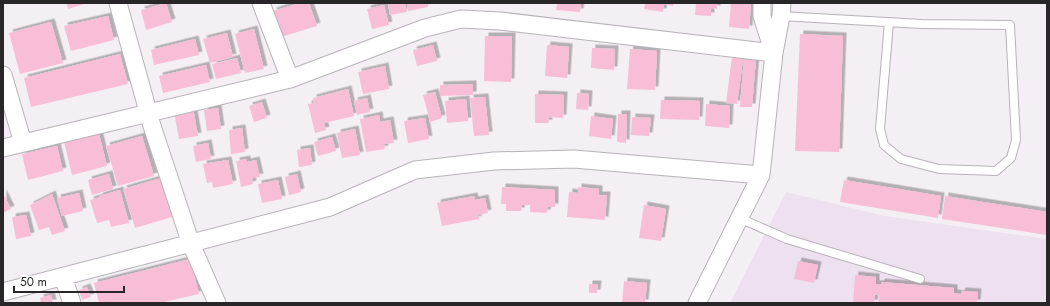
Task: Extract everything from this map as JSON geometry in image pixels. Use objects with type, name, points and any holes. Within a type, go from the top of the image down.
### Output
[{"type":"street","points":[[118,3],[149,113],[191,244],[217,303]]},
{"type":"street","points":[[261,3],[290,79]]},
{"type":"street","points":[[762,9],[774,53]]},
{"type":"street","points":[[697,303],[761,176],[774,53],[782,10]]},
{"type":"street","points":[[3,148],[290,79],[425,28],[461,19],[500,21],[774,53]]},
{"type":"street","points":[[3,75],[23,143]]},
{"type":"street","points":[[3,292],[330,207],[415,170],[494,161],[574,159],[761,176]]},
{"type":"street","points":[[63,276],[72,303]]},
{"type":"lane","points":[[762,9],[889,22],[1010,25],[1016,140],[1011,158],[996,171],[939,169],[901,159],[884,145],[880,129],[889,22]]},
{"type":"lane","points":[[739,218],[788,239],[920,279]]},
{"type":"shaded area","points":[[786,192],[885,216],[1047,239],[1047,303],[730,303]]},
{"type":"building","points":[[67,3],[88,3],[68,9]]},
{"type":"building","points":[[166,3],[172,22],[146,30],[141,10]]},
{"type":"building","points":[[300,3],[309,3],[317,26],[281,37],[273,11]]},
{"type":"building","points":[[388,3],[405,3],[407,12],[390,15]]},
{"type":"building","points":[[407,3],[428,3],[428,7],[408,11]]},
{"type":"building","points":[[557,3],[581,3],[580,12],[556,10]]},
{"type":"building","points":[[645,3],[674,3],[673,6],[664,4],[663,12],[644,9]]},
{"type":"building","points":[[696,3],[717,3],[717,9],[711,8],[711,16],[695,15]]},
{"type":"building","points":[[731,3],[751,3],[749,29],[729,27]]},
{"type":"building","points":[[384,5],[389,25],[372,29],[367,9]]},
{"type":"building","points":[[108,16],[114,40],[71,51],[64,26]]},
{"type":"building","points":[[51,22],[63,63],[20,74],[9,33]]},
{"type":"building","points":[[254,29],[264,69],[245,73],[235,34]]},
{"type":"building","points":[[227,33],[233,57],[210,63],[203,39]]},
{"type":"building","points":[[800,34],[843,36],[839,152],[795,151]]},
{"type":"building","points":[[485,36],[512,36],[511,82],[484,81]]},
{"type":"building","points":[[195,39],[199,55],[154,65],[151,50]]},
{"type":"building","points":[[433,45],[437,61],[417,66],[413,50]]},
{"type":"building","points":[[547,45],[569,47],[567,78],[545,76]]},
{"type":"building","points":[[592,48],[615,49],[614,70],[591,68]]},
{"type":"building","points":[[630,49],[657,51],[655,90],[627,89]]},
{"type":"building","points":[[120,54],[128,84],[31,107],[24,78]]},
{"type":"building","points":[[732,57],[743,59],[737,104],[726,103]]},
{"type":"building","points":[[744,57],[756,58],[752,107],[740,107]]},
{"type":"building","points":[[237,58],[241,73],[216,79],[212,64]]},
{"type":"building","points":[[206,65],[210,82],[163,93],[159,76]]},
{"type":"building","points":[[385,66],[389,89],[363,94],[358,72]]},
{"type":"building","points":[[473,84],[473,95],[440,96],[440,85]]},
{"type":"building","points":[[348,89],[354,116],[324,123],[326,130],[315,133],[308,104],[314,103],[313,98]]},
{"type":"building","points":[[435,92],[442,118],[430,122],[423,95]]},
{"type":"building","points":[[577,93],[589,94],[588,110],[576,109]]},
{"type":"building","points":[[535,94],[564,95],[563,118],[549,117],[549,123],[535,123]]},
{"type":"building","points":[[485,97],[489,135],[474,136],[470,98]]},
{"type":"building","points":[[367,98],[370,112],[357,115],[354,101]]},
{"type":"building","points":[[466,99],[468,121],[447,123],[445,101]]},
{"type":"building","points":[[661,100],[700,101],[699,120],[660,119]]},
{"type":"building","points":[[262,102],[267,118],[254,122],[249,106]]},
{"type":"building","points":[[706,104],[730,106],[729,128],[705,126]]},
{"type":"building","points":[[193,108],[198,136],[179,139],[174,112]]},
{"type":"building","points":[[218,108],[221,129],[207,131],[204,110]]},
{"type":"building","points":[[618,114],[627,114],[626,143],[617,142]]},
{"type":"building","points":[[379,115],[380,122],[390,120],[394,143],[384,144],[385,149],[366,152],[360,119]]},
{"type":"building","points":[[591,116],[613,119],[611,139],[589,136]]},
{"type":"building","points":[[632,117],[651,118],[649,136],[631,135]]},
{"type":"building","points":[[425,118],[429,139],[408,143],[404,121]]},
{"type":"building","points":[[242,128],[245,152],[231,154],[229,130]]},
{"type":"building","points":[[355,129],[360,155],[342,158],[337,133]]},
{"type":"building","points":[[99,134],[107,166],[72,175],[64,142]]},
{"type":"building","points":[[142,136],[154,176],[118,186],[106,146]]},
{"type":"building","points":[[332,137],[336,151],[318,156],[314,142]]},
{"type":"building","points":[[208,143],[211,159],[196,162],[193,146]]},
{"type":"building","points":[[57,146],[63,171],[28,180],[22,154]]},
{"type":"building","points":[[310,148],[312,165],[299,167],[297,150]]},
{"type":"building","points":[[247,159],[247,162],[256,160],[260,177],[252,178],[253,184],[241,187],[236,161]]},
{"type":"building","points":[[228,160],[233,184],[213,188],[212,182],[207,183],[203,164]]},
{"type":"building","points":[[109,174],[113,189],[92,195],[88,180]]},
{"type":"building","points":[[297,174],[301,192],[289,195],[285,177]]},
{"type":"building","points":[[161,178],[172,217],[135,228],[123,189]]},
{"type":"building","points":[[278,180],[282,199],[262,203],[258,184]]},
{"type":"building","points":[[844,180],[941,196],[938,218],[840,202]]},
{"type":"building","points":[[502,187],[555,190],[555,207],[548,207],[547,213],[530,212],[530,205],[522,205],[521,211],[506,211],[506,204],[501,204]]},
{"type":"building","points":[[578,187],[599,189],[599,195],[607,195],[605,220],[567,217],[569,192],[578,193]]},
{"type":"building","points":[[120,190],[129,223],[111,227],[109,220],[97,223],[90,200]]},
{"type":"building","points":[[3,193],[11,209],[3,213]]},
{"type":"building","points":[[79,193],[83,211],[62,216],[57,198]]},
{"type":"building","points":[[52,194],[65,231],[52,235],[49,227],[39,230],[30,205]]},
{"type":"building","points":[[474,196],[475,200],[485,198],[488,213],[478,215],[479,219],[442,226],[437,203]]},
{"type":"building","points":[[945,196],[1047,212],[1047,235],[942,219]]},
{"type":"building","points":[[644,205],[666,209],[661,241],[639,238]]},
{"type":"building","points":[[26,215],[31,236],[16,239],[12,217]]},
{"type":"building","points":[[190,259],[199,294],[160,303],[99,303],[94,283]]},
{"type":"building","points":[[798,261],[818,265],[814,283],[794,279]]},
{"type":"building","points":[[855,275],[876,277],[876,284],[881,284],[881,282],[954,288],[954,293],[961,294],[962,291],[978,292],[977,303],[878,303],[879,295],[875,295],[874,303],[853,303]]},
{"type":"building","points":[[624,281],[647,283],[645,303],[622,303]]},
{"type":"building","points":[[589,284],[598,284],[597,293],[589,293]]},
{"type":"building","points":[[87,287],[91,297],[82,300],[79,290]]},
{"type":"building","points":[[51,295],[53,303],[41,303],[40,298]]}]
